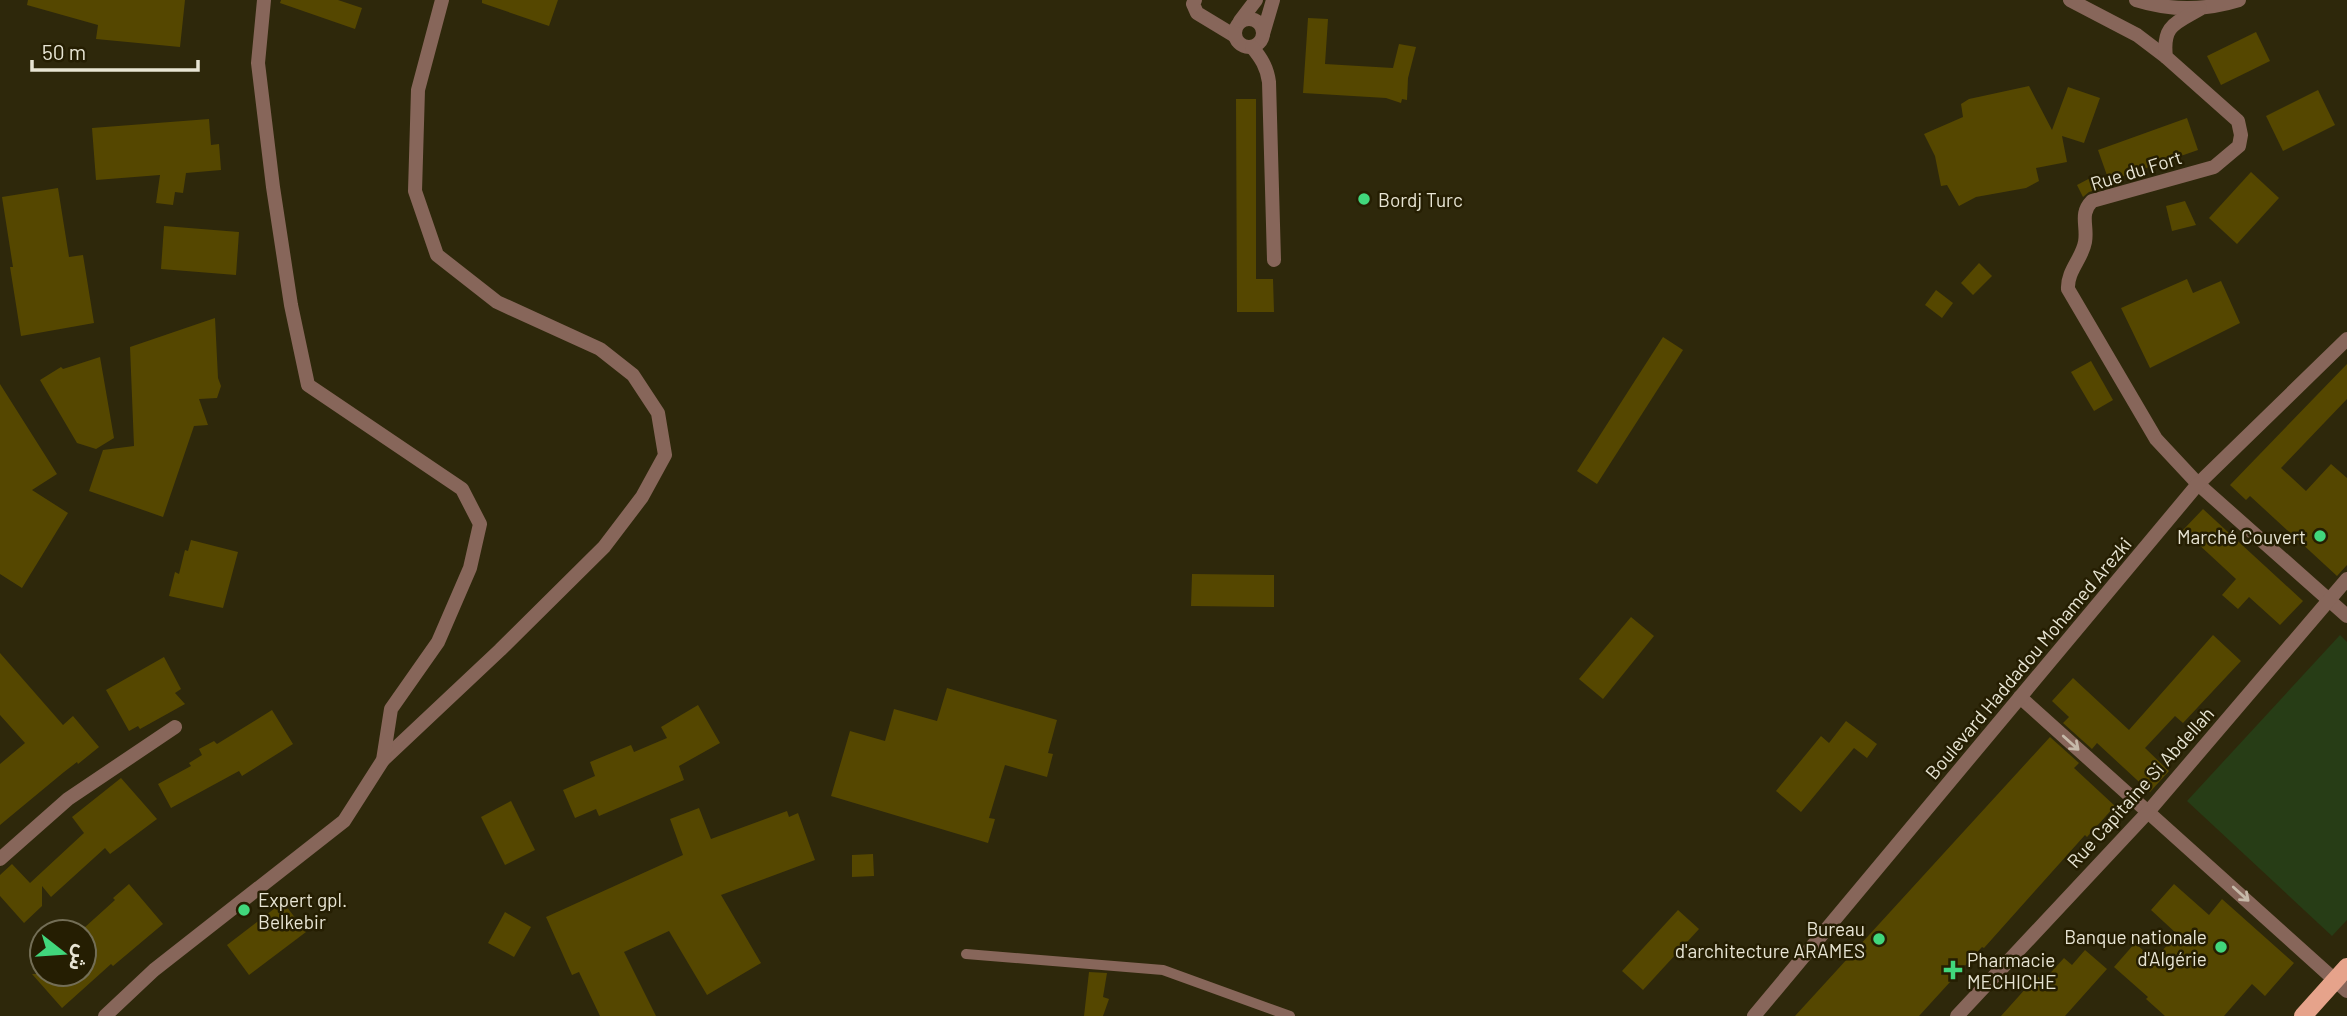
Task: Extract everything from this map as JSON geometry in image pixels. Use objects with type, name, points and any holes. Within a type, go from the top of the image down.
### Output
[{"type":"main road","points":[[2303,1016],[2343,979]]},
{"type":"street","points":[[264,0],[258,63],[261,90],[289,292],[308,385],[463,489],[480,524],[470,568],[438,642],[391,709],[383,760]]},
{"type":"street","points":[[105,1016],[154,970],[344,821],[383,760],[604,547],[642,498],[665,455],[658,413],[633,375],[600,349],[497,302],[437,255],[415,191],[418,90],[442,0]]},
{"type":"street","points":[[1195,0],[1193,4],[1197,13],[1236,30],[1243,46],[1252,47],[1259,42],[1273,0]]},
{"type":"street","points":[[1236,30],[1256,0]]},
{"type":"street","points":[[2070,0],[2137,35],[2166,57]]},
{"type":"street","points":[[2136,0],[2169,8],[2200,9],[2239,0]]},
{"type":"street","points":[[2166,57],[2167,30],[2200,9]]},
{"type":"street","points":[[1236,30],[1245,19],[1254,19],[1261,25],[1262,34]]},
{"type":"street","points":[[1252,47],[1268,71],[1273,260]]},
{"type":"street","name":"Rue du Fort","points":[[2166,57],[2238,121],[2241,135],[2239,146],[2214,167],[2092,201],[2086,206],[2086,241],[2068,278],[2068,289],[2156,439],[2198,484]]},
{"type":"street","name":"Boulevard Haddadou Mohamed Arezki","points":[[1754,1016],[2198,484],[2347,339]]},
{"type":"street","points":[[2198,484],[2347,616]]},
{"type":"street","name":"Rue Capitaine Si Abdellah","points":[[1957,1016],[2148,812],[2347,579]]},
{"type":"street","points":[[2020,697],[2148,812],[2343,979]]},
{"type":"street","points":[[0,859],[68,799],[175,727]]},
{"type":"lane","points":[[966,954],[1163,970],[1290,1016]]},
{"type":"green space","points":[[2340,635],[2347,642],[2347,920],[2332,936],[2187,801]]},
{"type":"building","points":[[28,0],[185,0],[180,47],[96,39],[98,25],[27,5]]},
{"type":"building","points":[[281,0],[338,0],[362,8],[355,29],[280,3]]},
{"type":"building","points":[[482,0],[558,0],[549,26],[482,3]]},
{"type":"building","points":[[1308,18],[1328,19],[1325,64],[1393,68],[1399,44],[1416,47],[1408,78],[1407,100],[1402,99],[1401,103],[1386,98],[1303,93]]},
{"type":"building","points":[[2256,32],[2270,61],[2221,85],[2207,56]]},
{"type":"building","points":[[2029,86],[2052,130],[2068,87],[2100,98],[2084,143],[2062,136],[2067,162],[2036,168],[2039,181],[2026,188],[1976,197],[1959,206],[1947,185],[1941,186],[1935,156],[1924,134],[1963,117],[1961,104],[1969,99]]},
{"type":"building","points":[[2318,90],[2335,125],[2283,151],[2266,116]]},
{"type":"building","points":[[1236,99],[1256,99],[1256,279],[1273,279],[1274,312],[1237,312]]},
{"type":"building","points":[[2187,118],[2198,150],[2109,181],[2098,150]]},
{"type":"building","points":[[209,119],[211,145],[219,144],[221,170],[186,173],[183,193],[175,192],[173,205],[156,203],[160,175],[96,180],[92,128]]},
{"type":"building","points":[[2251,172],[2279,198],[2237,244],[2209,218]]},
{"type":"building","points":[[2096,175],[2103,188],[2083,197],[2077,185]]},
{"type":"building","points":[[58,188],[69,257],[83,255],[94,323],[21,336],[2,197]]},
{"type":"building","points":[[2185,201],[2196,225],[2172,231],[2166,206]]},
{"type":"building","points":[[164,226],[239,232],[236,275],[161,269]]},
{"type":"building","points":[[1979,263],[1992,276],[1973,295],[1961,283]]},
{"type":"building","points":[[2187,279],[2193,293],[2221,281],[2240,323],[2150,368],[2121,308]]},
{"type":"building","points":[[1936,290],[1953,303],[1942,318],[1925,305]]},
{"type":"building","points":[[215,318],[218,378],[221,386],[217,398],[199,399],[208,425],[194,426],[163,517],[89,491],[103,450],[134,446],[130,347]]},
{"type":"building","points":[[1663,337],[1683,350],[1597,484],[1577,471]]},
{"type":"building","points":[[100,357],[114,438],[96,449],[77,443],[40,380],[61,367],[63,369]]},
{"type":"building","points":[[2091,361],[2113,400],[2094,411],[2071,372]]},
{"type":"building","points":[[2347,364],[2347,399],[2281,468],[2306,491],[2331,464],[2347,478],[2347,565],[2337,576],[2250,496],[2246,500],[2230,485]]},
{"type":"building","points":[[0,384],[57,474],[32,490],[68,513],[22,588],[0,574]]},
{"type":"building","points":[[2203,509],[2303,601],[2280,625],[2249,597],[2238,609],[2222,595],[2236,579],[2183,530]]},
{"type":"building","points":[[191,540],[238,552],[223,608],[169,596],[175,572],[179,574],[185,550],[188,551]]},
{"type":"building","points":[[1192,574],[1274,575],[1274,607],[1191,606]]},
{"type":"building","points":[[1631,617],[1654,636],[1603,699],[1579,679]]},
{"type":"building","points":[[2213,635],[2241,661],[2183,723],[2175,716],[2145,748],[2169,771],[2150,792],[2097,743],[2092,749],[2063,723],[2069,717],[2052,701],[2073,678],[2129,730]]},
{"type":"building","points":[[0,653],[63,725],[73,716],[99,747],[0,825],[0,764],[25,743],[0,715]]},
{"type":"building","points":[[164,657],[181,689],[175,693],[185,704],[140,729],[138,726],[129,731],[106,690]]},
{"type":"building","points":[[947,688],[1057,720],[1048,753],[1053,754],[1047,777],[1005,765],[989,818],[995,819],[988,843],[831,796],[850,731],[885,741],[894,709],[937,721]]},
{"type":"building","points":[[698,705],[720,743],[679,766],[684,780],[599,816],[596,809],[575,818],[563,790],[595,776],[590,762],[631,745],[634,752],[667,738],[661,727]]},
{"type":"building","points":[[272,710],[293,744],[242,776],[239,771],[171,808],[158,784],[191,766],[189,763],[202,755],[199,749],[214,741],[217,744]]},
{"type":"building","points":[[1846,721],[1877,744],[1867,758],[1854,748],[1801,812],[1776,791],[1821,736],[1829,743]]},
{"type":"building","points":[[2050,737],[2079,763],[2074,768],[2115,806],[2087,837],[2085,835],[1919,1016],[1795,1016]]},
{"type":"building","points":[[121,778],[157,819],[110,854],[105,848],[51,897],[42,886],[42,906],[24,923],[0,896],[0,875],[12,864],[30,883],[84,833],[72,817]]},
{"type":"building","points":[[511,801],[535,850],[505,865],[481,817]]},
{"type":"building","points":[[699,808],[711,839],[787,811],[789,817],[798,813],[815,860],[721,895],[761,963],[707,995],[669,931],[624,952],[656,1016],[600,1016],[579,972],[572,975],[546,917],[683,855],[670,819]]},
{"type":"building","points":[[873,854],[874,876],[852,877],[852,855]]},
{"type":"building","points":[[129,884],[163,924],[98,976],[98,918],[95,918],[115,900],[113,898]]},
{"type":"building","name":"Banque nationale d'Algérie","points":[[2174,884],[2209,915],[2222,899],[2294,963],[2265,996],[2252,984],[2224,1016],[2165,1016],[2114,967],[2135,943],[2154,960],[2177,934],[2151,910]]},
{"type":"building","points":[[283,902],[306,932],[249,975],[227,945]]},
{"type":"building","points":[[1678,910],[1699,929],[1643,990],[1622,971]]},
{"type":"building","points":[[505,912],[531,927],[514,957],[488,943]]},
{"type":"building","points":[[2085,950],[2107,969],[2065,1016],[2001,1016],[2037,976],[2043,981],[2064,958],[2072,965]]},
{"type":"building","points":[[1089,972],[1107,973],[1103,997],[1109,999],[1103,1016],[1084,1016]]},
{"type":"building","points":[[44,988],[84,988],[62,1008]]},
{"type":"place","name":"Bordj Turc","points":[[1364,199]]},
{"type":"place","name":"Marché Couvert","points":[[2320,536]]},
{"type":"place","name":"Expert gpl. Belkebir","points":[[244,910]]},
{"type":"place","name":"Bureau d'architecture ARAMES","points":[[1879,939]]},
{"type":"place","name":"Banque nationale d'Algérie","points":[[2221,947]]},
{"type":"place","name":"Pharmacie MECHICHE","points":[[1953,970]]}]
